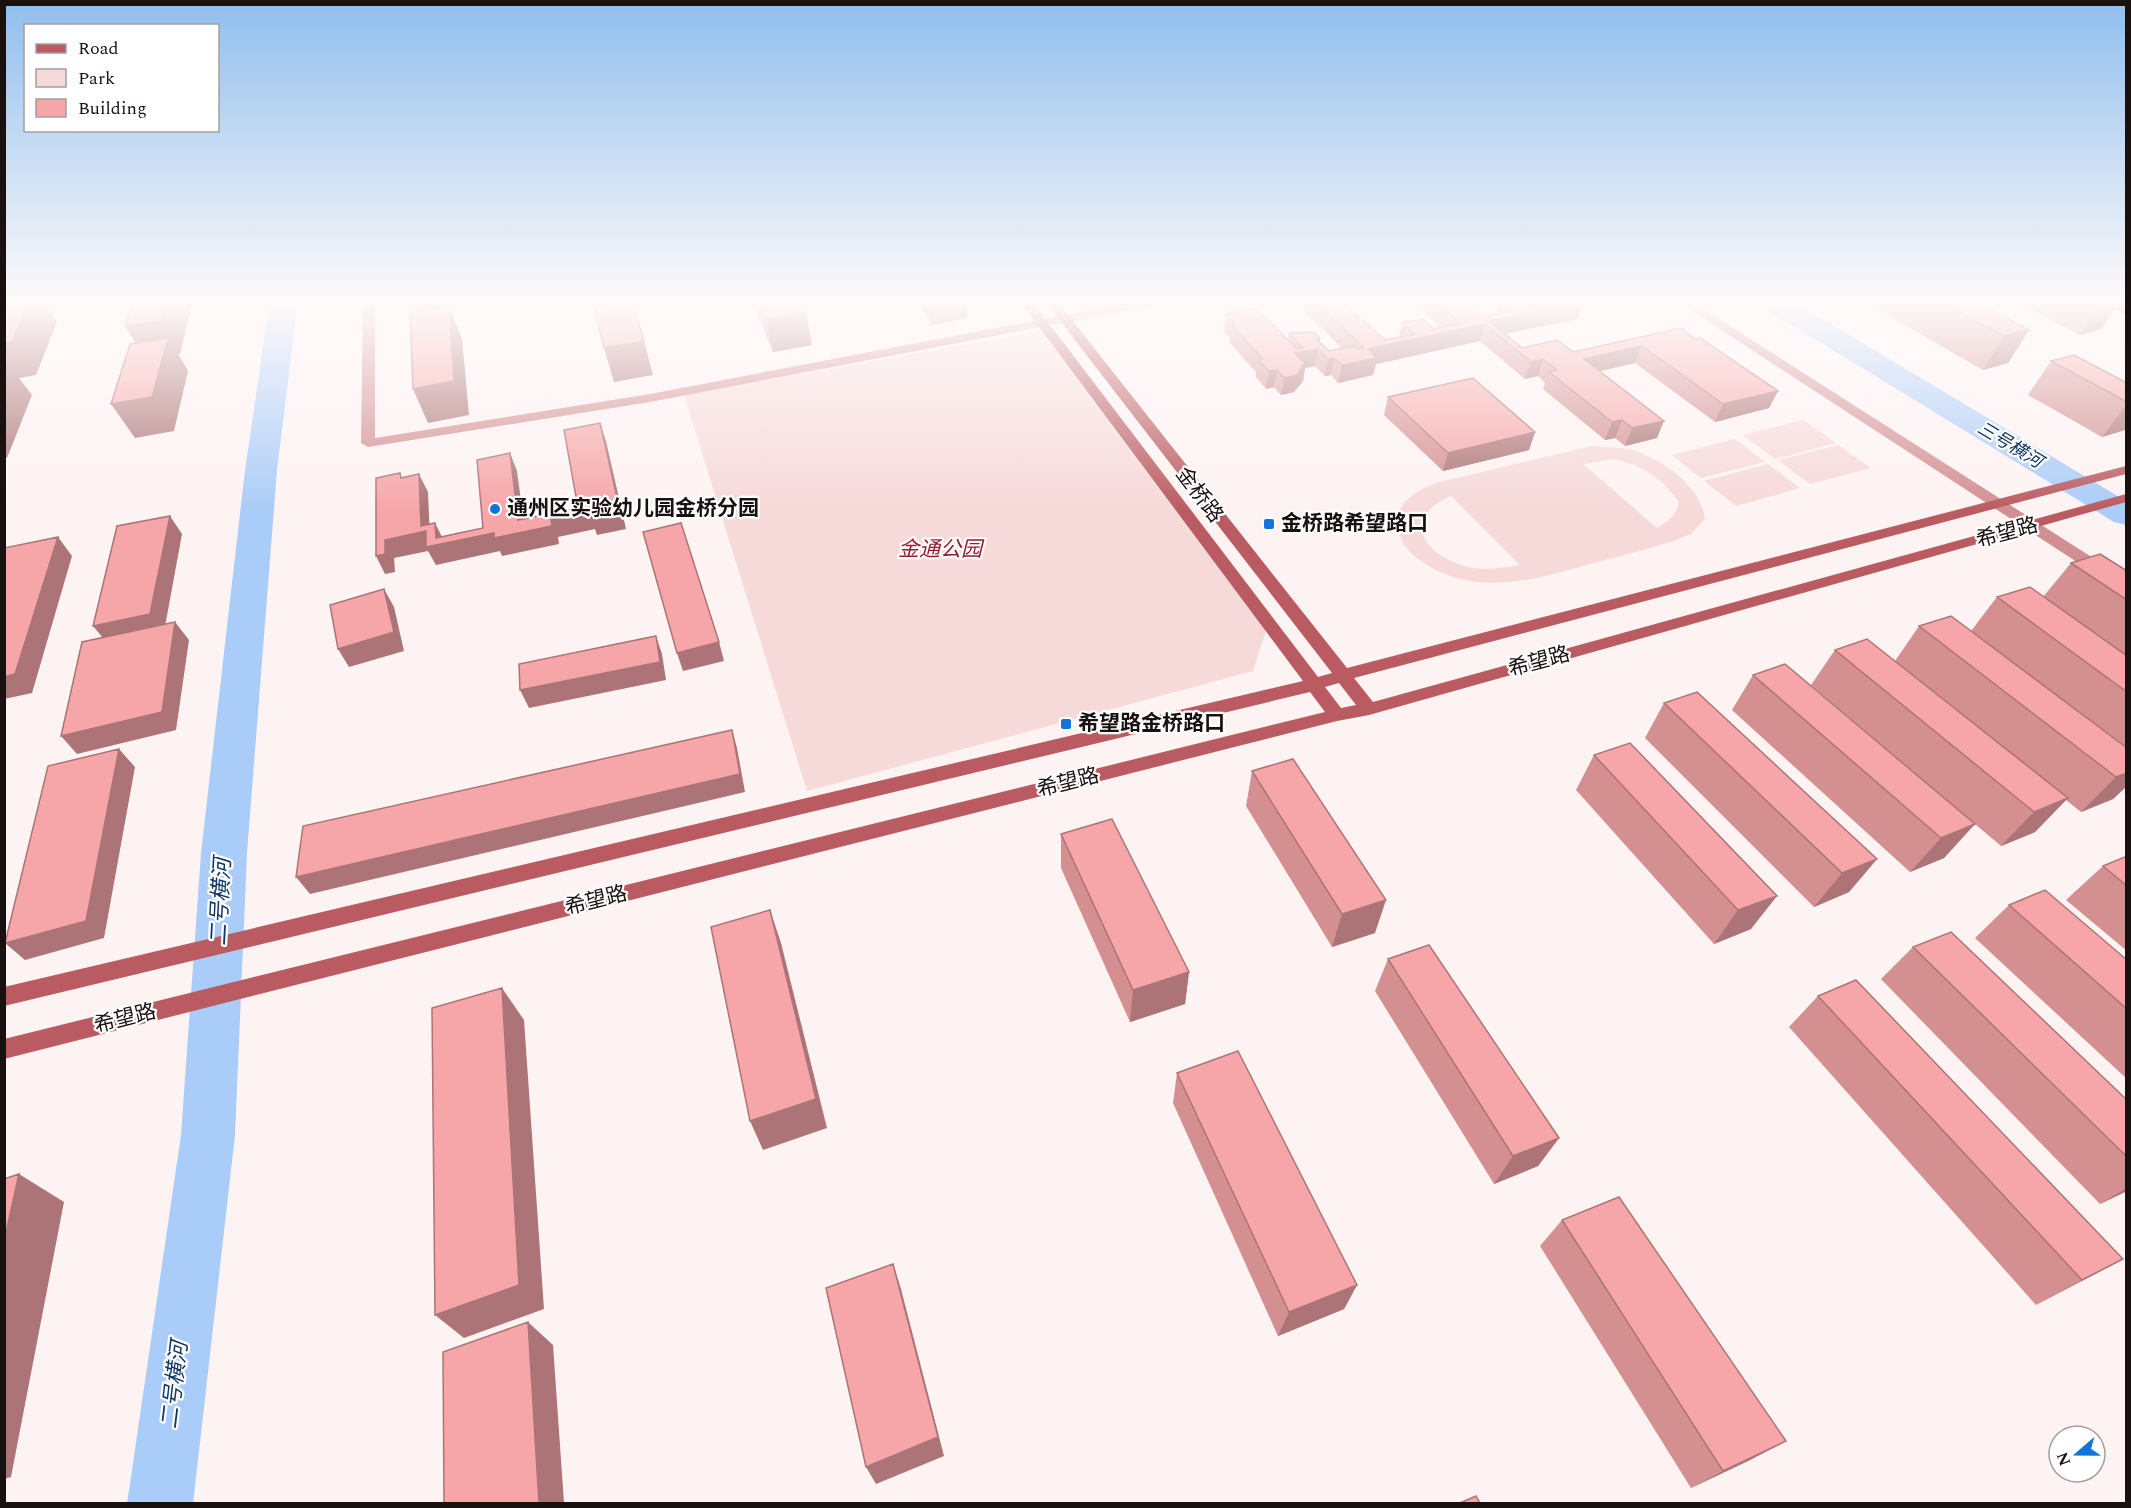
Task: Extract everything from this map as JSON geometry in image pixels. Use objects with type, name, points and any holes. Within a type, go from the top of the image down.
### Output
[{"type":"main road","name":"金桥路","points":[[1078,370],[1337,716]]},
{"type":"main road","name":"金桥路","points":[[1105,370],[1369,709]]},
{"type":"main road","name":"希望路","points":[[4,997],[1313,685],[2127,470]]},
{"type":"main road","name":"希望路","points":[[4,1049],[1369,709],[2127,498]]},
{"type":"street","points":[[369,370],[368,443],[650,398],[793,370]]},
{"type":"street","points":[[1791,370],[2127,586]]},
{"type":"green space","name":"金通公园","points":[[821,370],[1071,370],[1266,631],[1253,671],[807,791],[684,395]]},
{"type":"green space","points":[[1803,420],[1836,443],[1775,459],[1743,435]]},
{"type":"green space","points":[[1735,439],[1765,462],[1701,478],[1672,455]]},
{"type":"green space","points":[[1838,445],[1871,468],[1810,484],[1778,460]]},
{"type":"green space","points":[[1592,446],[1621,448],[1633,450],[1661,463],[1681,478],[1697,497],[1705,519],[1691,534],[1674,541],[1550,575],[1487,583],[1446,575],[1412,554],[1402,540],[1399,534],[1398,519],[1403,505],[1420,490],[1435,483]],"holes":[[[1614,459],[1643,469],[1673,494],[1679,502],[1676,511],[1668,521],[1657,528],[1583,464]],[[1451,496],[1519,564],[1519,565],[1487,569],[1468,567],[1453,562],[1430,546],[1423,536],[1422,526],[1425,515],[1435,505]]]},
{"type":"green space","points":[[1768,464],[1800,488],[1736,506],[1704,481]]},
{"type":"building","points":[[122,370],[159,370],[152,397],[111,404]]},
{"type":"building","points":[[412,370],[453,370],[454,381],[413,389]]},
{"type":"building","points":[[1277,370],[1300,370],[1297,375],[1284,378]]},
{"type":"building","points":[[1599,370],[1664,421],[1632,428],[1622,420],[1612,422],[1549,372]]},
{"type":"building","points":[[1676,370],[1748,370],[1778,391],[1723,404]]},
{"type":"building","points":[[2068,370],[2103,370],[2127,383],[2127,402]]},
{"type":"building","points":[[1473,378],[1535,432],[1448,453],[1388,397]]},
{"type":"building","points":[[600,423],[620,511],[591,517],[589,510],[551,519],[552,526],[494,538],[494,533],[426,547],[426,531],[385,540],[385,554],[376,556],[376,478],[400,473],[401,478],[419,474],[421,526],[435,523],[436,538],[483,528],[477,460],[510,453],[518,520],[578,508],[564,430]]},
{"type":"building","points":[[170,516],[150,614],[93,626],[117,526]]},
{"type":"building","points":[[681,523],[719,642],[677,653],[643,532]]},
{"type":"building","points":[[58,537],[15,674],[4,677],[4,548]]},
{"type":"building","points":[[2100,554],[2127,571],[2127,600],[2071,563]]},
{"type":"building","points":[[2030,587],[2127,656],[2127,692],[1997,597]]},
{"type":"building","points":[[384,589],[394,632],[338,649],[330,605]]},
{"type":"building","points":[[1951,616],[2127,748],[2127,773],[2116,777],[1919,626]]},
{"type":"building","points":[[175,622],[162,712],[61,736],[82,642]]},
{"type":"building","points":[[656,636],[660,662],[520,690],[519,664]]},
{"type":"building","points":[[1867,639],[2068,798],[2034,812],[1835,650]]},
{"type":"building","points":[[1785,664],[1975,824],[1941,838],[1753,675]]},
{"type":"building","points":[[1697,692],[1877,859],[1842,873],[1664,703]]},
{"type":"building","points":[[732,730],[740,774],[296,877],[303,826]]},
{"type":"building","points":[[1630,743],[1777,896],[1738,910],[1594,755]]},
{"type":"building","points":[[119,749],[86,921],[5,943],[48,766]]},
{"type":"building","points":[[1293,759],[1386,900],[1342,914],[1252,771]]},
{"type":"building","points":[[1112,819],[1189,972],[1133,990],[1061,834]]},
{"type":"building","points":[[2127,856],[2127,886],[2103,866]]},
{"type":"building","points":[[2045,890],[2127,960],[2127,1009],[2009,905]]},
{"type":"building","points":[[770,910],[816,1099],[750,1121],[711,927]]},
{"type":"building","points":[[1951,932],[2127,1100],[2127,1157],[1913,947]]},
{"type":"building","points":[[1429,945],[1559,1138],[1513,1156],[1388,959]]},
{"type":"building","points":[[1856,980],[2123,1259],[2082,1280],[1818,996]]},
{"type":"building","points":[[502,988],[519,1285],[435,1315],[432,1008]]},
{"type":"building","points":[[1238,1051],[1357,1285],[1289,1312],[1177,1073]]},
{"type":"building","points":[[19,1174],[4,1241],[4,1179]]},
{"type":"building","points":[[1619,1197],[1786,1441],[1723,1471],[1562,1220]]},
{"type":"building","points":[[893,1264],[938,1437],[866,1467],[826,1288]]},
{"type":"building","points":[[528,1322],[539,1503],[444,1503],[443,1352]]},
{"type":"building","points":[[1476,1496],[1480,1503],[1460,1503]]},
{"type":"waterway","name":"二号横河","points":[[160,1504],[208,1135],[224,853],[261,470],[274,370]]},
{"type":"waterway","name":"三号横河","points":[[1887,370],[2126,515]]},
{"type":"place","name":"通州区实验幼儿园金桥分园","points":[[495,509]]},
{"type":"place","name":"金桥路希望路口","points":[[1269,524]]},
{"type":"place","name":"希望路金桥路口","points":[[1066,724]]}]
